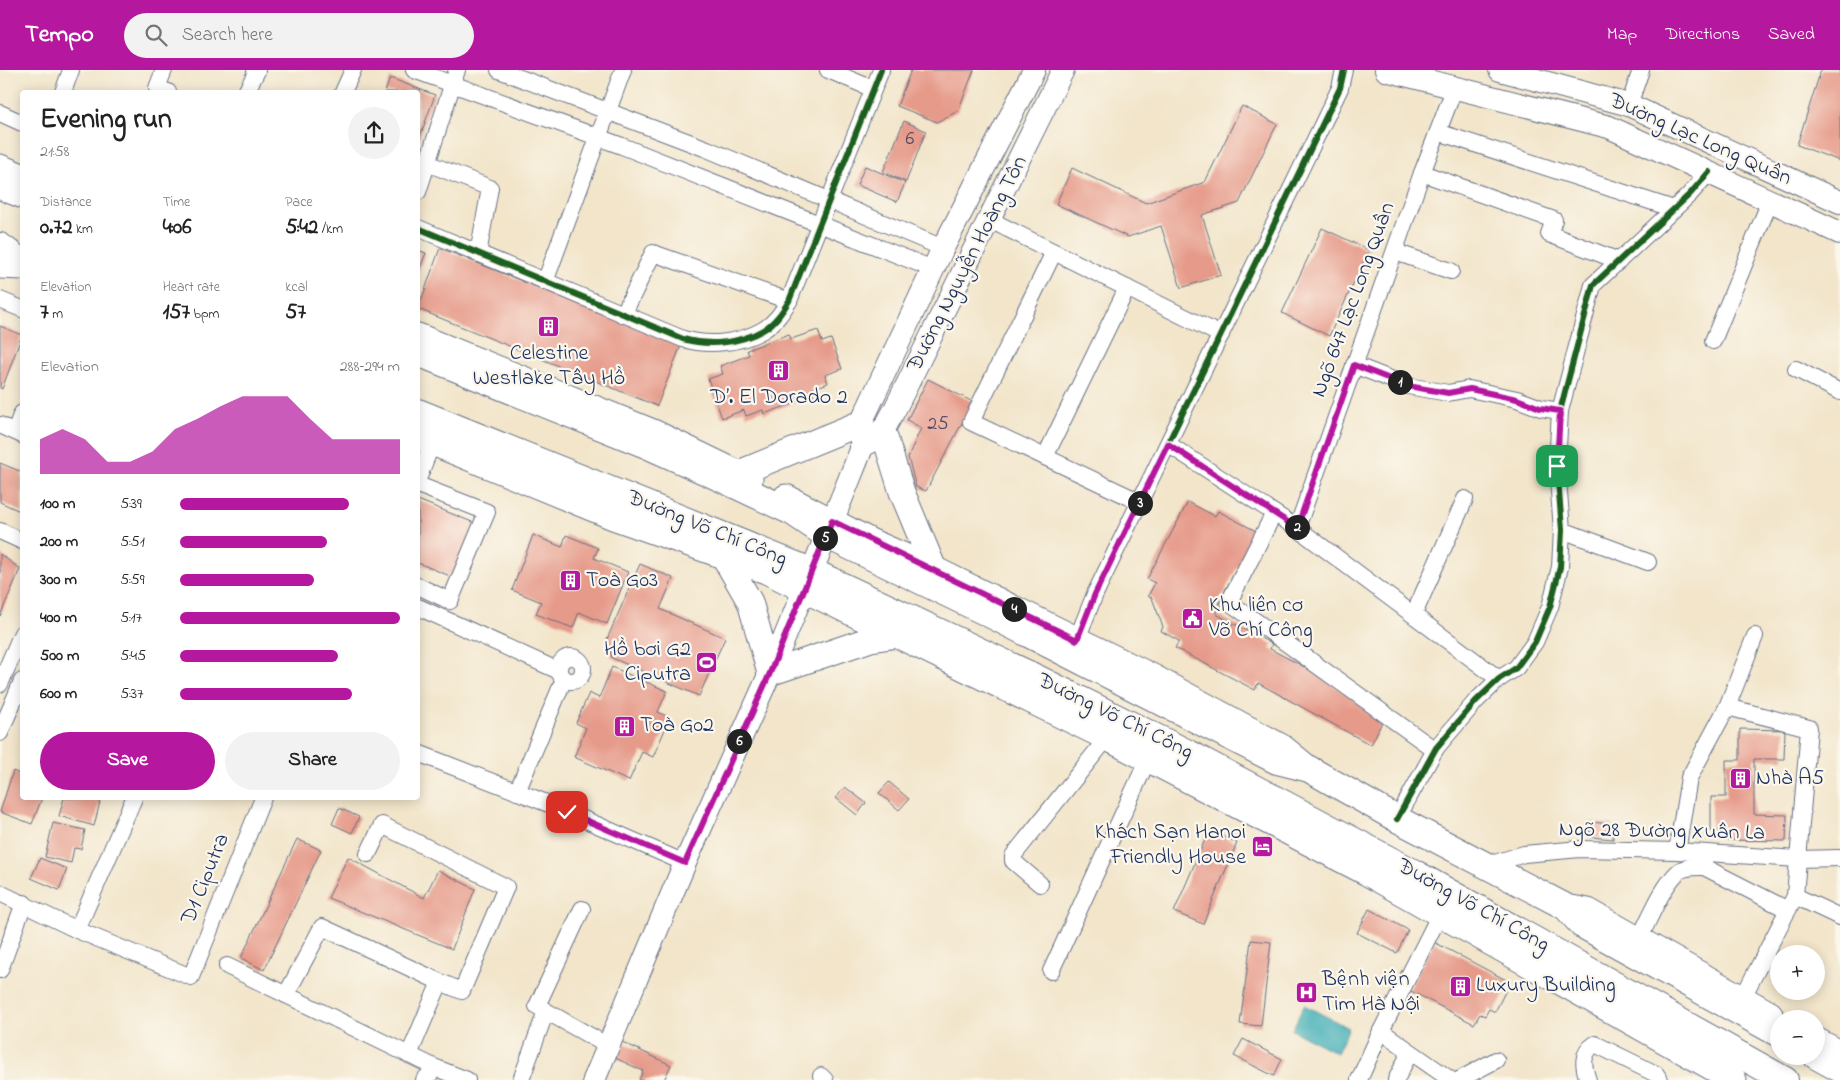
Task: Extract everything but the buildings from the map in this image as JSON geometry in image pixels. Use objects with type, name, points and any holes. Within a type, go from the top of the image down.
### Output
[{"type":"highway","points":[[0,186],[20,194]]},
{"type":"highway","points":[[0,246],[20,261]]},
{"type":"highway","name":"Đường Võ Chí Công","points":[[420,354],[786,504],[993,616],[1277,761],[1309,769],[1397,819],[1566,907],[1582,925],[1770,1029]]},
{"type":"highway","name":"Đường Võ Chí Công","points":[[420,413],[807,580],[860,593],[1194,756],[1413,872],[1785,1080]]},
{"type":"highway","points":[[829,528],[872,542]]},
{"type":"highway","points":[[766,570],[807,580]]},
{"type":"highway","points":[[860,593],[866,620]]},
{"type":"highway","points":[[1825,1061],[1840,1069]]},
{"type":"main road","name":"Đường Nguyễn Hoàng Tôn","points":[[872,427],[933,269],[1034,70]]},
{"type":"main road","name":"Đường Nguyễn Hoàng Tôn","points":[[594,1080],[685,863],[770,673],[861,450],[1030,141],[1063,70]]},
{"type":"main road","name":"Đường Lạc Long Quân","points":[[1386,70],[1610,127],[1840,233]]},
{"type":"main road","name":"Đường Lạc Long Quân","points":[[1500,70],[1629,104],[1840,202]]},
{"type":"main road","points":[[0,167],[20,175]]},
{"type":"main road","points":[[0,266],[20,267]]},
{"type":"main road","name":"Đường Võ Chí Công","points":[[420,337],[653,432],[739,473],[786,504]]},
{"type":"main road","points":[[739,473],[872,427],[904,496],[934,569]]},
{"type":"main road","name":"Đường Võ Chí Công","points":[[425,440],[612,517],[766,570]]},
{"type":"main road","name":"Đường Võ Chí Công","points":[[872,542],[934,569],[1153,677],[1282,746],[1309,769]]},
{"type":"main road","points":[[723,555],[750,602],[770,673],[871,639],[898,636]]},
{"type":"main road","name":"Đường Võ Chí Công","points":[[807,580],[866,620],[1107,738],[1367,873],[1734,1080]]},
{"type":"main road","name":"Đường Võ Chí Công","points":[[1566,907],[1588,911],[1770,1014]]},
{"type":"main road","points":[[1825,1045],[1840,1053]]},
{"type":"street","points":[[64,90],[70,70]]},
{"type":"street","points":[[162,90],[157,88],[164,70]]},
{"type":"street","points":[[247,90],[256,70]]},
{"type":"street","points":[[345,90],[353,70]]},
{"type":"street","points":[[414,70],[455,77],[598,138],[820,222],[933,269]]},
{"type":"street","points":[[499,70],[707,148],[943,248]]},
{"type":"street","points":[[545,282],[623,70]]},
{"type":"street","points":[[828,70],[874,89]]},
{"type":"street","points":[[420,229],[683,339],[701,344],[718,343],[763,330],[777,319],[789,301],[881,70]]},
{"type":"street","points":[[1077,640],[1095,594],[1340,88],[1344,70]]},
{"type":"street","points":[[1629,104],[1641,70]]},
{"type":"street","points":[[420,186],[455,77]]},
{"type":"street","name":"Ngõ 647 Lạc Long Quân","points":[[1297,528],[1422,173],[1455,87]]},
{"type":"street","points":[[0,113],[20,122]]},
{"type":"street","points":[[1438,132],[1674,209]]},
{"type":"street","points":[[427,163],[490,188],[478,254]]},
{"type":"street","points":[[1397,819],[1435,750],[1476,701],[1499,679],[1516,668],[1536,642],[1550,607],[1560,567],[1562,530],[1558,493],[1560,411],[1593,285],[1674,209],[1709,172]]},
{"type":"street","points":[[1422,173],[1554,220],[1549,234],[1619,261]]},
{"type":"street","points":[[1713,341],[1770,201]]},
{"type":"street","points":[[988,219],[1221,335]]},
{"type":"street","points":[[1054,252],[971,422],[1140,502]]},
{"type":"street","points":[[1395,252],[1451,271]]},
{"type":"street","points":[[623,314],[653,253],[789,301]]},
{"type":"street","points":[[1045,457],[1127,288]]},
{"type":"street","points":[[0,300],[20,308]]},
{"type":"street","points":[[1354,365],[1408,386],[1448,393],[1470,389],[1517,399],[1540,408],[1560,411]]},
{"type":"street","points":[[1796,369],[1840,392]]},
{"type":"street","points":[[12,430],[20,416]]},
{"type":"street","points":[[420,468],[425,440]]},
{"type":"street","points":[[1168,444],[1297,528],[1499,679]]},
{"type":"street","points":[[420,486],[487,512],[450,602],[420,587]]},
{"type":"street","points":[[1414,614],[1465,498]]},
{"type":"street","points":[[1274,513],[1229,602],[1435,750]]},
{"type":"street","points":[[1562,530],[1648,562]]},
{"type":"street","points":[[0,531],[20,540]]},
{"type":"street","points":[[420,608],[562,675],[517,792]]},
{"type":"street","points":[[1677,851],[1688,778],[1727,707],[1754,636]]},
{"type":"street","points":[[0,684],[20,638]]},
{"type":"street","points":[[0,733],[20,686]]},
{"type":"street","points":[[1727,707],[1809,728],[1791,903],[1742,999]]},
{"type":"street","points":[[1040,884],[1013,861],[1013,856],[1107,738]]},
{"type":"street","points":[[420,754],[517,792],[685,863]]},
{"type":"street","points":[[1051,971],[1148,759]]},
{"type":"street","points":[[0,893],[77,930],[133,800]]},
{"type":"street","name":"D1 Ciputra","points":[[77,930],[191,977],[262,800]]},
{"type":"street","points":[[286,995],[322,927],[462,991],[506,887],[382,825],[368,854]]},
{"type":"street","name":"Ngõ 28 Đường Xuân La","points":[[1485,866],[1524,854],[1580,849],[1677,851],[1797,859],[1840,858]]},
{"type":"street","points":[[1639,939],[1664,892],[1679,871],[1690,866],[1704,866],[1791,903],[1840,917]]},
{"type":"street","points":[[0,970],[24,903]]},
{"type":"street","points":[[582,909],[536,1006],[608,1046]]},
{"type":"street","points":[[1359,1080],[1381,1031],[1440,914]]},
{"type":"street","points":[[227,966],[436,1068],[467,1080]]},
{"type":"street","points":[[409,1054],[440,982]]},
{"type":"street","points":[[521,1080],[546,1012]]},
{"type":"street","points":[[1381,1031],[1451,1080]]},
{"type":"street","points":[[1588,1080],[1583,1061],[1586,1052],[1595,1044],[1656,1074],[1660,1080]]},
{"type":"street","points":[[1396,1080],[1410,1052]]},
{"type":"street","points":[[1459,1080],[1496,1060]]},
{"type":"street","points":[[424,1080],[436,1068]]},
{"type":"water","points":[[1304,1005],[1349,1028],[1337,1053],[1292,1030]]},
{"type":"cycle path","points":[[420,229],[683,339],[713,343],[734,341],[754,335],[771,324],[789,301],[881,70]]},
{"type":"cycle path","points":[[1077,639],[1095,594],[1340,88],[1344,70]]},
{"type":"cycle path","points":[[1397,819],[1436,748],[1476,701],[1499,679],[1516,668],[1535,642],[1550,607],[1560,567],[1562,530],[1557,466],[1560,411],[1593,285],[1690,194],[1709,172]]},
{"type":"place","name":"Celestine Westlake Tây Hồ","points":[[549,327]]},
{"type":"place","name":"D’. El Dorado 2","points":[[779,371]]},
{"type":"place","name":"Toà G03","points":[[570,581]]},
{"type":"place","name":"Khu liên cơ Võ Chí Công","points":[[1193,619]]},
{"type":"place","name":"Hồ bơi G2 Ciputra","points":[[707,663]]},
{"type":"place","name":"Toà G02","points":[[624,726]]},
{"type":"place","name":"Nhà A5","points":[[1740,779]]},
{"type":"place","name":"Khách Sạn Hanoi Friendly House","points":[[1262,846]]},
{"type":"place","name":"Luxury Building","points":[[1460,986]]},
{"type":"place","name":"Bệnh viện Tim Hà Nội","points":[[1306,993]]},
{"type":"route","points":[[567,812],[685,863],[770,673],[832,521],[1077,640],[1095,594],[1168,444],[1297,528],[1354,365],[1408,386],[1448,393],[1470,389],[1517,399],[1540,408],[1560,411],[1557,466]]}]
